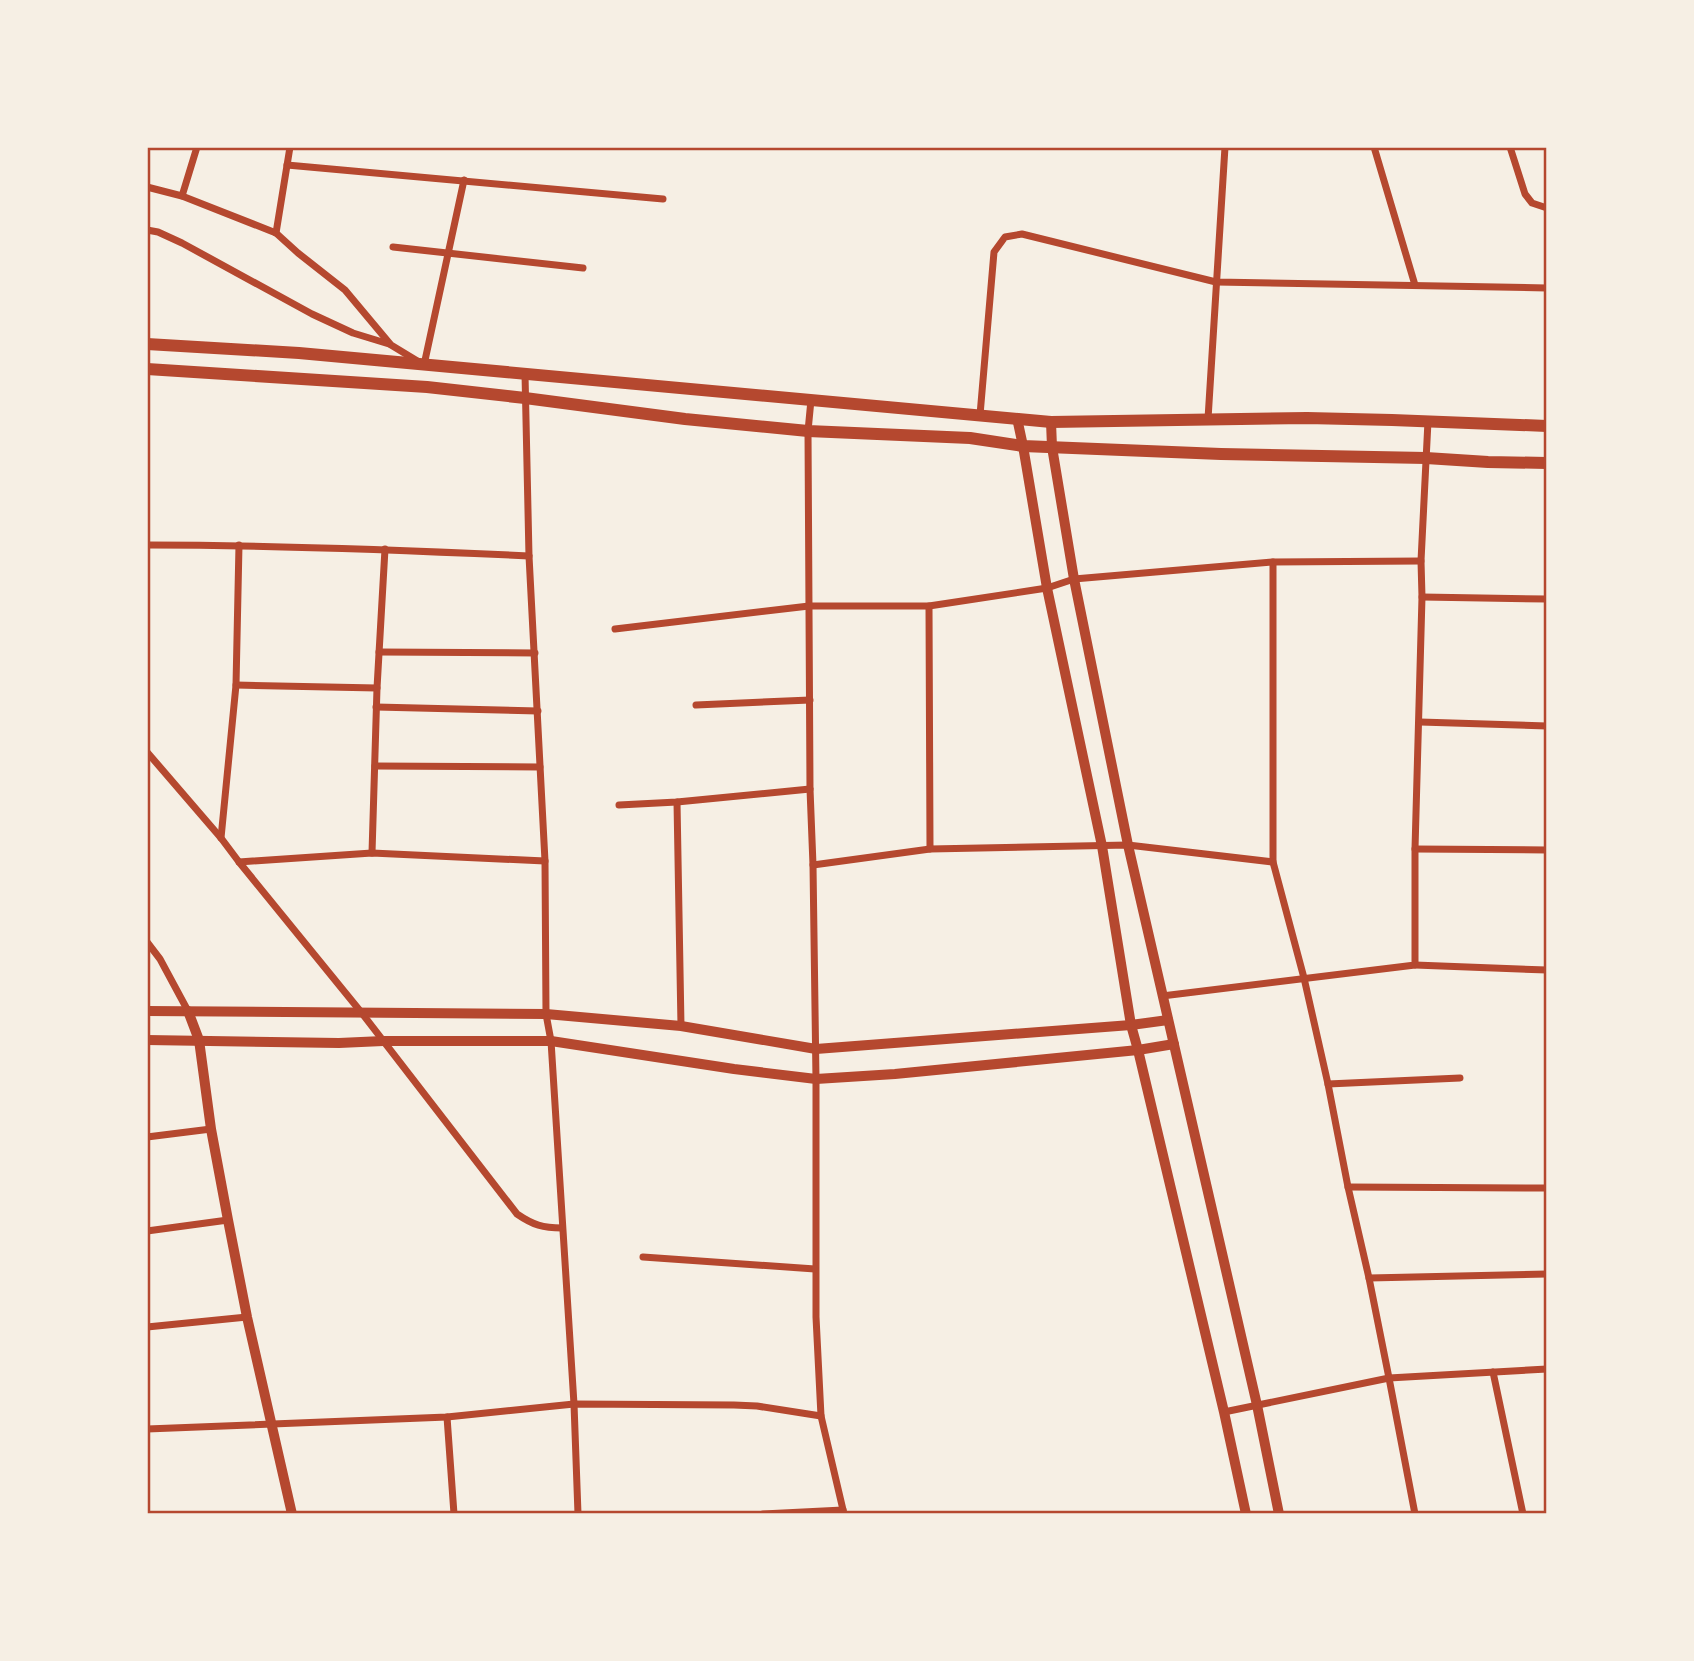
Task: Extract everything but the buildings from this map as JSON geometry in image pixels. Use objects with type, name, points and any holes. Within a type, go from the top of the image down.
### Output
[{"type":"main road","points":[[147,344],[299,353],[1051,422],[1307,418],[1547,426]]},
{"type":"main road","points":[[147,369],[427,387],[685,419],[808,431],[970,438],[1023,446],[1547,463]]},
{"type":"street","points":[[182,196],[197,147]]},
{"type":"street","points":[[276,233],[290,147]]},
{"type":"street","points":[[1208,419],[1225,147]]},
{"type":"street","points":[[1374,147],[1415,285]]},
{"type":"street","points":[[1510,147],[1525,194],[1532,203],[1547,208]]},
{"type":"street","points":[[287,165],[663,199]]},
{"type":"street","points":[[147,230],[181,243],[312,314],[354,333],[391,345],[424,365],[464,180]]},
{"type":"street","points":[[147,187],[182,196],[276,233],[345,290],[391,345]]},
{"type":"street","points":[[980,415],[994,252],[1005,237],[1022,234],[1216,282],[1547,288]]},
{"type":"street","points":[[393,247],[583,268]]},
{"type":"street","points":[[525,374],[530,556],[545,861],[546,1014],[551,1041],[574,1404],[578,1514]]},
{"type":"street","points":[[763,1514],[844,1512],[821,1416],[815,1269],[817,1079],[810,789],[808,431],[811,400]]},
{"type":"street","points":[[1017,418],[1047,589],[1102,846],[1130,1025],[1224,1412],[1246,1514]]},
{"type":"street","points":[[1415,965],[1421,561],[1427,421]]},
{"type":"street","points":[[1051,422],[1052,447],[1074,579],[1128,845],[1279,1514]]},
{"type":"street","points":[[147,545],[385,549],[530,556]]},
{"type":"street","points":[[221,838],[236,685],[239,545]]},
{"type":"street","points":[[372,853],[376,707],[385,549]]},
{"type":"street","points":[[615,629],[809,606],[929,606],[1047,589],[1074,579],[1273,562],[1421,561]]},
{"type":"street","points":[[1273,562],[1273,862],[1304,978],[1328,1084],[1415,1514]]},
{"type":"street","points":[[1422,597],[1547,600]]},
{"type":"street","points":[[929,606],[930,849]]},
{"type":"street","points":[[379,652],[535,653]]},
{"type":"street","points":[[236,685],[377,688]]},
{"type":"street","points":[[696,705],[810,700]]},
{"type":"street","points":[[376,707],[538,711]]},
{"type":"street","points":[[1420,722],[1547,726]]},
{"type":"street","points":[[147,752],[221,838],[361,1012],[517,1214],[544,1228],[562,1228]]},
{"type":"street","points":[[374,766],[541,767]]},
{"type":"street","points":[[619,805],[810,789]]},
{"type":"street","points":[[677,802],[681,1026]]},
{"type":"street","points":[[813,865],[930,849],[1128,845],[1273,862]]},
{"type":"street","points":[[1415,849],[1547,850]]},
{"type":"street","points":[[239,862],[372,853],[545,861]]},
{"type":"street","points":[[147,942],[160,959],[188,1011],[199,1040],[211,1129],[247,1317],[292,1514]]},
{"type":"street","points":[[1162,996],[1415,965],[1547,970]]},
{"type":"street","points":[[147,1011],[546,1014],[681,1026],[816,1048],[1168,1020]]},
{"type":"street","points":[[147,1040],[339,1043],[551,1041],[817,1079],[895,1074],[1138,1050],[1174,1044]]},
{"type":"street","points":[[1328,1084],[1460,1078]]},
{"type":"street","points":[[147,1137],[211,1129]]},
{"type":"street","points":[[1348,1187],[1547,1188]]},
{"type":"street","points":[[147,1231],[228,1220]]},
{"type":"street","points":[[643,1257],[815,1269]]},
{"type":"street","points":[[1369,1278],[1547,1274]]},
{"type":"street","points":[[147,1327],[247,1317]]},
{"type":"street","points":[[1224,1412],[1389,1378],[1547,1369]]},
{"type":"street","points":[[1493,1372],[1523,1514]]},
{"type":"street","points":[[147,1429],[447,1417],[574,1404],[746,1406],[821,1416]]},
{"type":"street","points":[[447,1417],[454,1514]]}]
